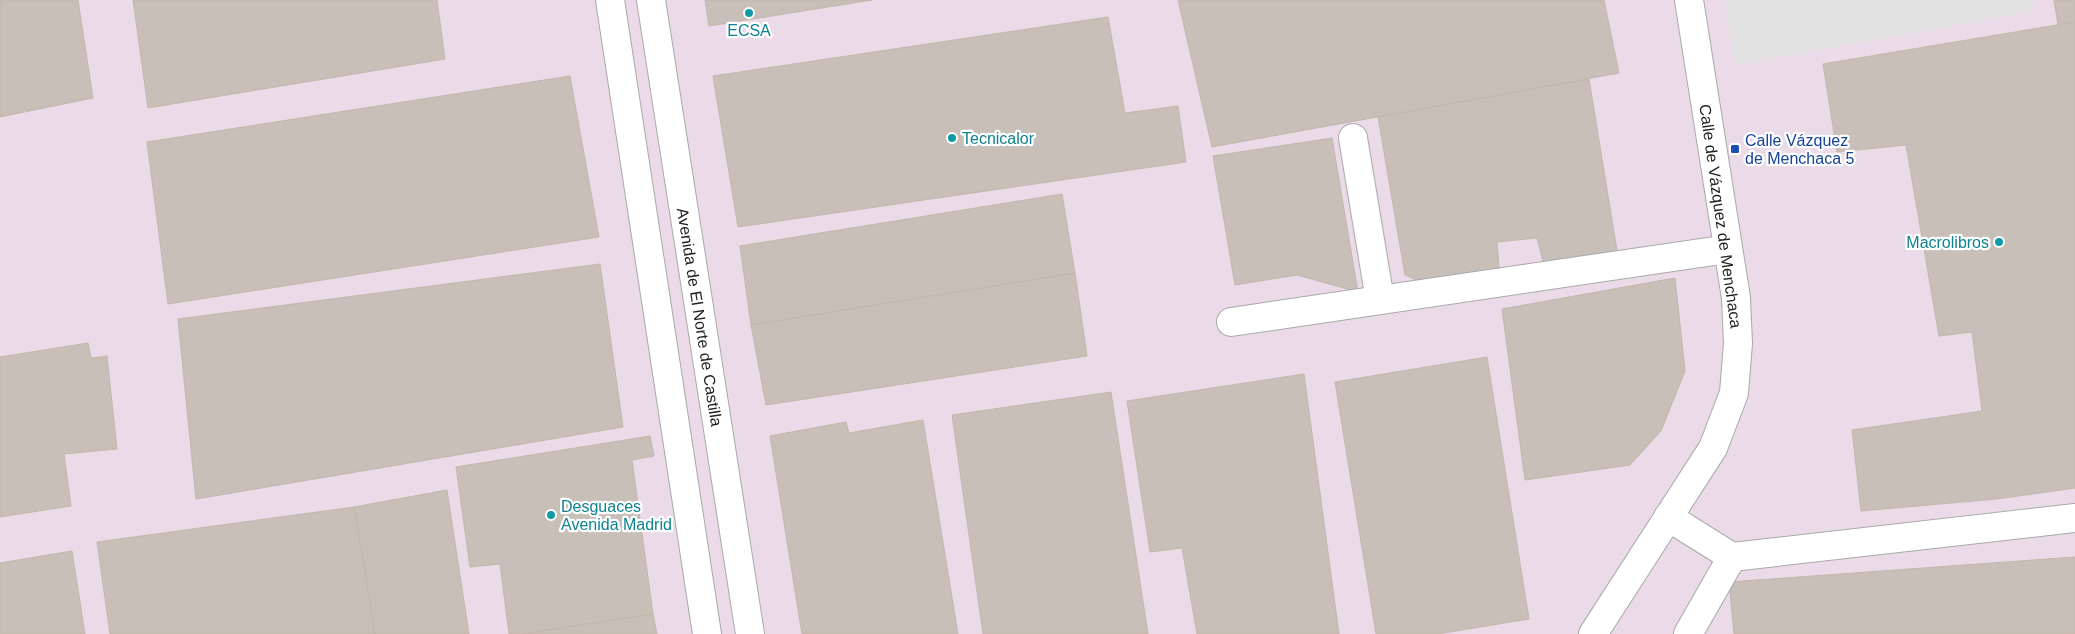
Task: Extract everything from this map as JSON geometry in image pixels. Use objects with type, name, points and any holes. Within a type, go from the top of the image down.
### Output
[{"type":"street","points":[[610,0],[707,634]]},
{"type":"street","name":"Avenida de El Norte de Castilla","points":[[651,0],[750,634]]},
{"type":"street","name":"Calle de Vázquez de Menchaca","points":[[1593,634],[1713,448],[1734,393],[1738,343],[1736,298],[1689,0]]},
{"type":"street","points":[[1353,138],[1380,300]]},
{"type":"street","points":[[1231,322],[1728,249]]},
{"type":"street","points":[[1668,517],[1732,557],[2075,518]]},
{"type":"street","points":[[1688,634],[1732,557]]},
{"type":"shaded area","points":[[0,0],[2075,0],[2075,634],[0,634]]},
{"type":"shaded area","points":[[1725,0],[2033,0],[2034,11],[1734,65]]},
{"type":"building","points":[[0,0],[78,0],[93,98],[0,117]]},
{"type":"building","points":[[133,0],[437,0],[445,59],[148,108]]},
{"type":"building","name":"ECSA","points":[[705,0],[872,0],[709,26]]},
{"type":"building","points":[[1178,0],[1604,0],[1619,73],[1212,147]]},
{"type":"building","points":[[2054,0],[2075,0],[2075,22],[2058,25]]},
{"type":"building","name":"Tecnicalor","points":[[1108,17],[1125,113],[1178,106],[1186,162],[738,227],[713,76]]},
{"type":"building","name":"Macrolibros","points":[[2075,22],[2075,488],[1997,499],[1861,511],[1852,430],[1982,411],[1972,332],[1939,336],[1906,145],[1837,152],[1823,64]]},
{"type":"building","points":[[570,76],[599,237],[168,304],[147,142]]},
{"type":"building","points":[[1589,79],[1618,257],[1545,269],[1537,238],[1497,242],[1500,278],[1434,288],[1405,275],[1378,117]]},
{"type":"building","points":[[1332,138],[1358,292],[1297,275],[1235,285],[1213,156]]},
{"type":"building","points":[[1062,194],[1075,273],[751,325],[740,246]]},
{"type":"building","points":[[600,264],[623,427],[196,499],[178,319]]},
{"type":"building","points":[[1075,273],[1087,356],[766,405],[751,325]]},
{"type":"building","points":[[1675,278],[1685,371],[1661,431],[1630,465],[1525,480],[1502,309]]},
{"type":"building","points":[[88,343],[91,358],[107,356],[117,449],[64,454],[71,506],[0,517],[0,357]]},
{"type":"building","points":[[1487,357],[1529,619],[1438,634],[1376,634],[1335,382]]},
{"type":"building","points":[[1304,374],[1339,634],[1197,634],[1182,548],[1150,552],[1127,401]]},
{"type":"building","points":[[1111,392],[1148,634],[983,634],[952,415]]},
{"type":"building","points":[[923,420],[958,634],[802,634],[770,436],[846,422],[849,433]]},
{"type":"building","name":"Desguaces Avenida Madrid","points":[[650,436],[654,456],[632,460],[653,614],[522,634],[509,634],[500,564],[470,567],[456,467]]},
{"type":"building","points":[[447,490],[469,634],[375,634],[354,507]]},
{"type":"building","points":[[354,507],[375,634],[110,634],[97,542]]},
{"type":"building","points":[[72,551],[85,634],[0,634],[0,563]]},
{"type":"building","points":[[2075,557],[2075,634],[1734,634],[1729,582]]},
{"type":"building","points":[[653,614],[657,634],[522,634]]},
{"type":"place","name":"ECSA","points":[[749,13]]},
{"type":"place","name":"Tecnicalor","points":[[952,138]]},
{"type":"place","name":"Calle Vázquez de Menchaca 5","points":[[1735,149]]},
{"type":"place","name":"Macrolibros","points":[[1999,242]]},
{"type":"place","name":"Desguaces Avenida Madrid","points":[[551,515]]}]
